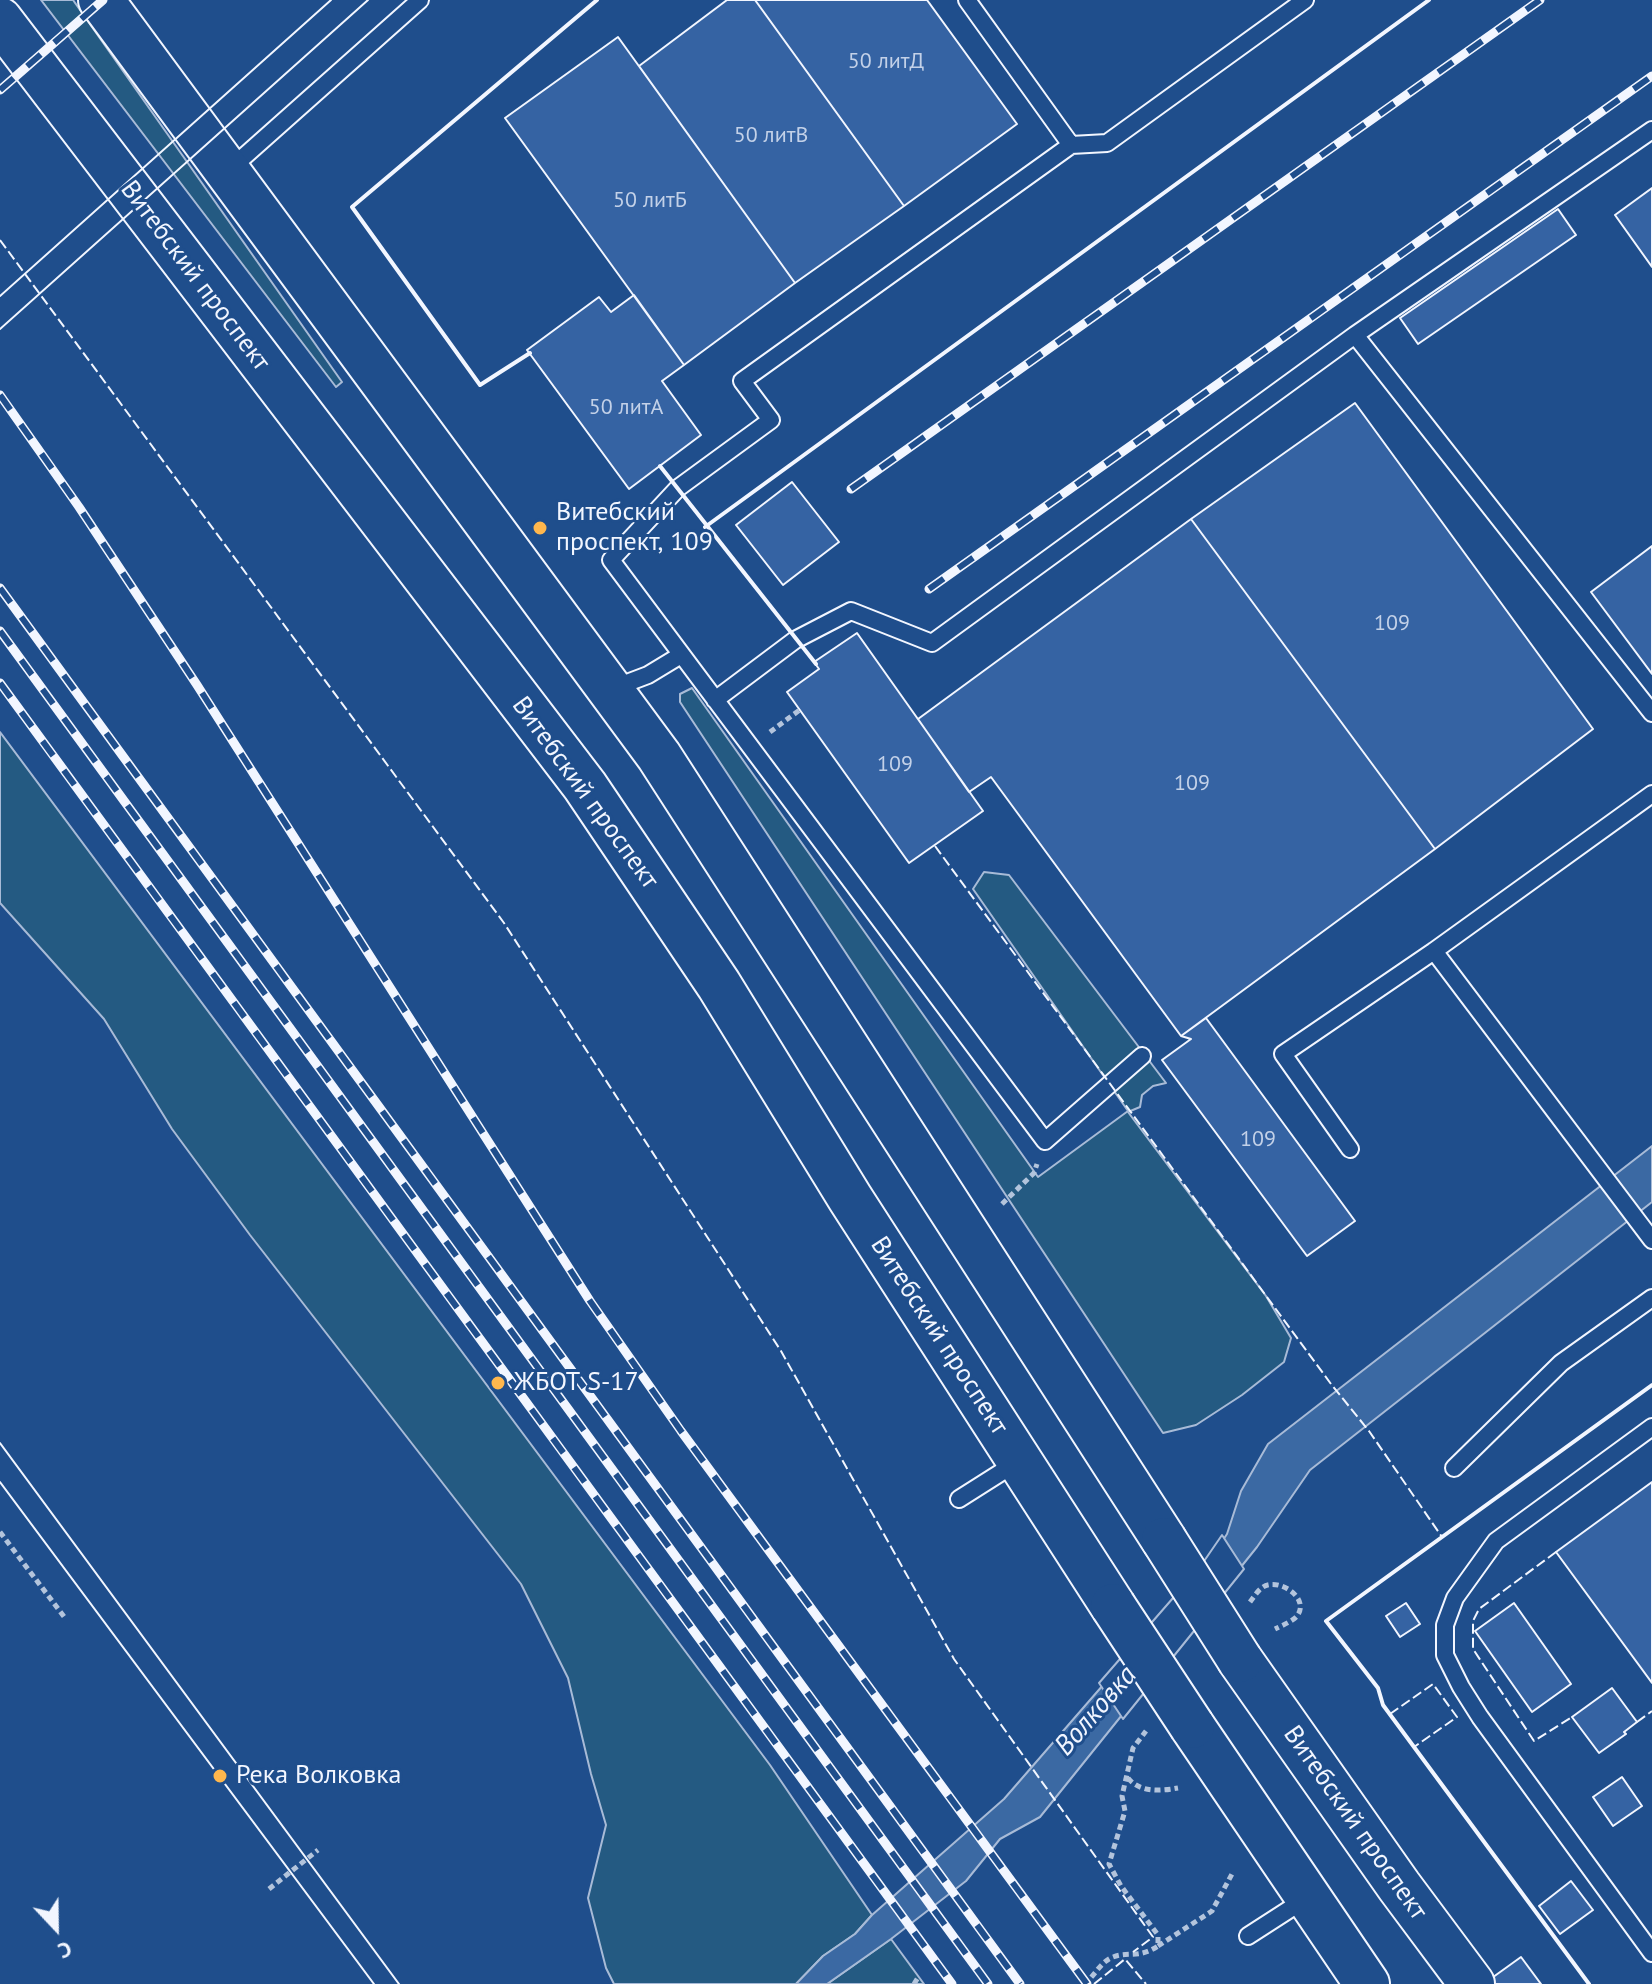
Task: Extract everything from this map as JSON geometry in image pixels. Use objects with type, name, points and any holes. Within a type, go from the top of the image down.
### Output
[{"type":"main road","points":[[101,0],[610,689]]},
{"type":"main road","name":"Витебский проспект","points":[[0,20],[585,786],[719,985],[850,1198],[1019,1461],[1307,1898]]},
{"type":"main road","name":"Витебский проспект","points":[[610,689],[667,769],[1240,1660],[1472,1984]]},
{"type":"main road","points":[[1307,1898],[1367,1984]]},
{"type":"lane","points":[[228,171],[420,0]]},
{"type":"lane","points":[[967,0],[1071,145]]},
{"type":"lane","points":[[1142,1056],[1045,1141],[611,560],[678,488],[771,420],[742,381],[1071,145],[1107,143],[1305,0]]},
{"type":"lane","points":[[715,700],[795,640],[851,611],[932,643],[1355,335],[1652,130]]},
{"type":"lane","points":[[1355,335],[1652,713]]},
{"type":"lane","points":[[610,689],[648,675],[681,655]]},
{"type":"lane","points":[[1350,1149],[1283,1054],[1434,951],[1652,794]]},
{"type":"lane","points":[[1434,951],[1652,1240]]},
{"type":"lane","points":[[1454,1468],[1561,1363],[1652,1298]]},
{"type":"lane","points":[[1652,1427],[1496,1541],[1455,1598],[1445,1625],[1445,1655],[1480,1717],[1652,1953]]},
{"type":"lane","points":[[959,1499],[1019,1461]]},
{"type":"lane","points":[[1248,1936],[1307,1898]]},
{"type":"path","points":[[791,716],[801,709]]},
{"type":"path","points":[[1002,1204],[1034,1173]]},
{"type":"path","points":[[0,1532],[65,1618]]},
{"type":"path","points":[[1158,1946],[1158,1935],[1121,1886],[1109,1864],[1125,1811],[1122,1796],[1128,1778],[1133,1784],[1144,1788],[1162,1791],[1178,1788]]},
{"type":"path","points":[[269,1889],[318,1850]]},
{"type":"path","points":[[1084,1984],[1107,1960],[1117,1955],[1136,1956],[1158,1946],[1212,1911],[1232,1874]]},
{"type":"path","points":[[914,1984],[919,1976]]},
{"type":"shaded area","points":[[41,0],[73,0],[342,382],[336,387]]},
{"type":"shaded area","points":[[692,688],[1038,1177],[1128,1111],[973,889],[984,872],[1009,875],[1166,1083],[1153,1086],[1142,1095],[1140,1107],[1128,1112],[1266,1296],[1291,1338],[1284,1362],[1196,1425],[1163,1433],[680,702],[680,694]]},
{"type":"shaded area","points":[[0,732],[770,1765],[872,1915],[855,1934],[823,1956],[796,1984],[614,1984],[606,1968],[588,1898],[606,1825],[568,1678],[521,1584],[250,1235],[172,1129],[104,1019],[0,903]]},
{"type":"shaded area","points":[[891,1939],[924,1984],[827,1984]]},
{"type":"water","name":"Волковка","points":[[1652,1146],[1652,1202],[1310,1470],[1257,1547],[1040,1817],[1000,1839],[966,1881],[827,1984],[796,1984],[823,1956],[855,1934],[872,1915],[1004,1799],[1203,1570],[1227,1534],[1241,1491],[1268,1444]]},
{"type":"pier","points":[[1222,1535],[1244,1569],[1123,1719],[1099,1683],[1200,1567]]},
{"type":"building","points":[[727,0],[755,0],[904,206],[795,283],[639,66]]},
{"type":"building","points":[[755,0],[927,0],[1017,124],[904,206]]},
{"type":"building","points":[[618,37],[795,283],[684,365],[505,118]]},
{"type":"building","points":[[1652,188],[1652,267],[1615,215]]},
{"type":"building","points":[[1558,209],[1576,235],[1418,344],[1400,318]]},
{"type":"building","points":[[634,295],[684,365],[662,381],[701,435],[629,489],[527,350],[599,297],[611,312]]},
{"type":"building","points":[[1355,403],[1593,729],[1435,849],[1191,519]]},
{"type":"building","points":[[792,482],[839,542],[783,585],[736,525]]},
{"type":"building","points":[[1191,519],[1435,849],[1181,1036],[991,777],[969,792],[918,719]]},
{"type":"building","points":[[1652,546],[1652,674],[1591,592]]},
{"type":"building","points":[[857,633],[983,811],[909,863],[787,692],[819,669],[814,662]]},
{"type":"building","points":[[1206,1018],[1355,1221],[1307,1256],[1162,1060],[1191,1039],[1181,1036]]},
{"type":"building","points":[[1652,1482],[1652,1683],[1556,1552]]},
{"type":"building","points":[[1406,1603],[1420,1624],[1400,1637],[1386,1616]]},
{"type":"building","points":[[1514,1603],[1571,1684],[1532,1712],[1475,1631]]},
{"type":"building","points":[[1612,1688],[1637,1722],[1599,1753],[1572,1717]]},
{"type":"building","points":[[1622,1777],[1642,1806],[1613,1826],[1593,1797]]},
{"type":"building","points":[[1571,1881],[1593,1910],[1560,1934],[1539,1906]]},
{"type":"building","points":[[1521,1957],[1541,1984],[1492,1984],[1489,1980]]},
{"type":"tram line","points":[[0,296],[331,0]]},
{"type":"tram line","points":[[0,329],[368,0]]},
{"type":"tram line","points":[[0,1443],[399,1984]]},
{"type":"tram line","points":[[0,1482],[374,1984]]},
{"type":"railway","points":[[0,90],[103,0]]},
{"type":"railway","points":[[851,489],[1540,0]]},
{"type":"railway","points":[[929,589],[1652,76]]},
{"type":"railway","points":[[0,395],[79,507],[197,685],[590,1301],[681,1431],[1087,1984]]},
{"type":"railway","points":[[0,588],[1020,1984]]},
{"type":"railway","points":[[0,631],[988,1984]]},
{"type":"railway","points":[[0,683],[952,1984]]},
{"type":"fence","points":[[0,240],[504,923],[781,1351],[954,1659],[1153,1937],[1133,1952]]},
{"type":"fence","points":[[935,846],[1331,1384],[1369,1431],[1442,1537]]},
{"type":"fence","points":[[1556,1552],[1479,1609],[1473,1621],[1473,1649],[1534,1741],[1572,1717]]},
{"type":"fence","points":[[1390,1714],[1433,1684],[1457,1717],[1414,1747]]},
{"type":"fence","points":[[1637,1722],[1652,1711]]},
{"type":"fence","points":[[1094,1984],[1125,1959],[1146,1984]]},
{"type":"wall","points":[[530,353],[480,385],[352,207],[597,0]]},
{"type":"wall","points":[[705,527],[1429,0]]},
{"type":"wall","points":[[660,466],[816,664]]},
{"type":"wall","points":[[1589,1984],[1383,1705],[1378,1688],[1326,1621],[1652,1385]]},
{"type":"place","name":"Витебский проспект, 109","points":[[540,528]]},
{"type":"place","name":"ЖБОТ S-17","points":[[498,1383]]},
{"type":"place","name":"Река Волковка","points":[[220,1776]]}]
